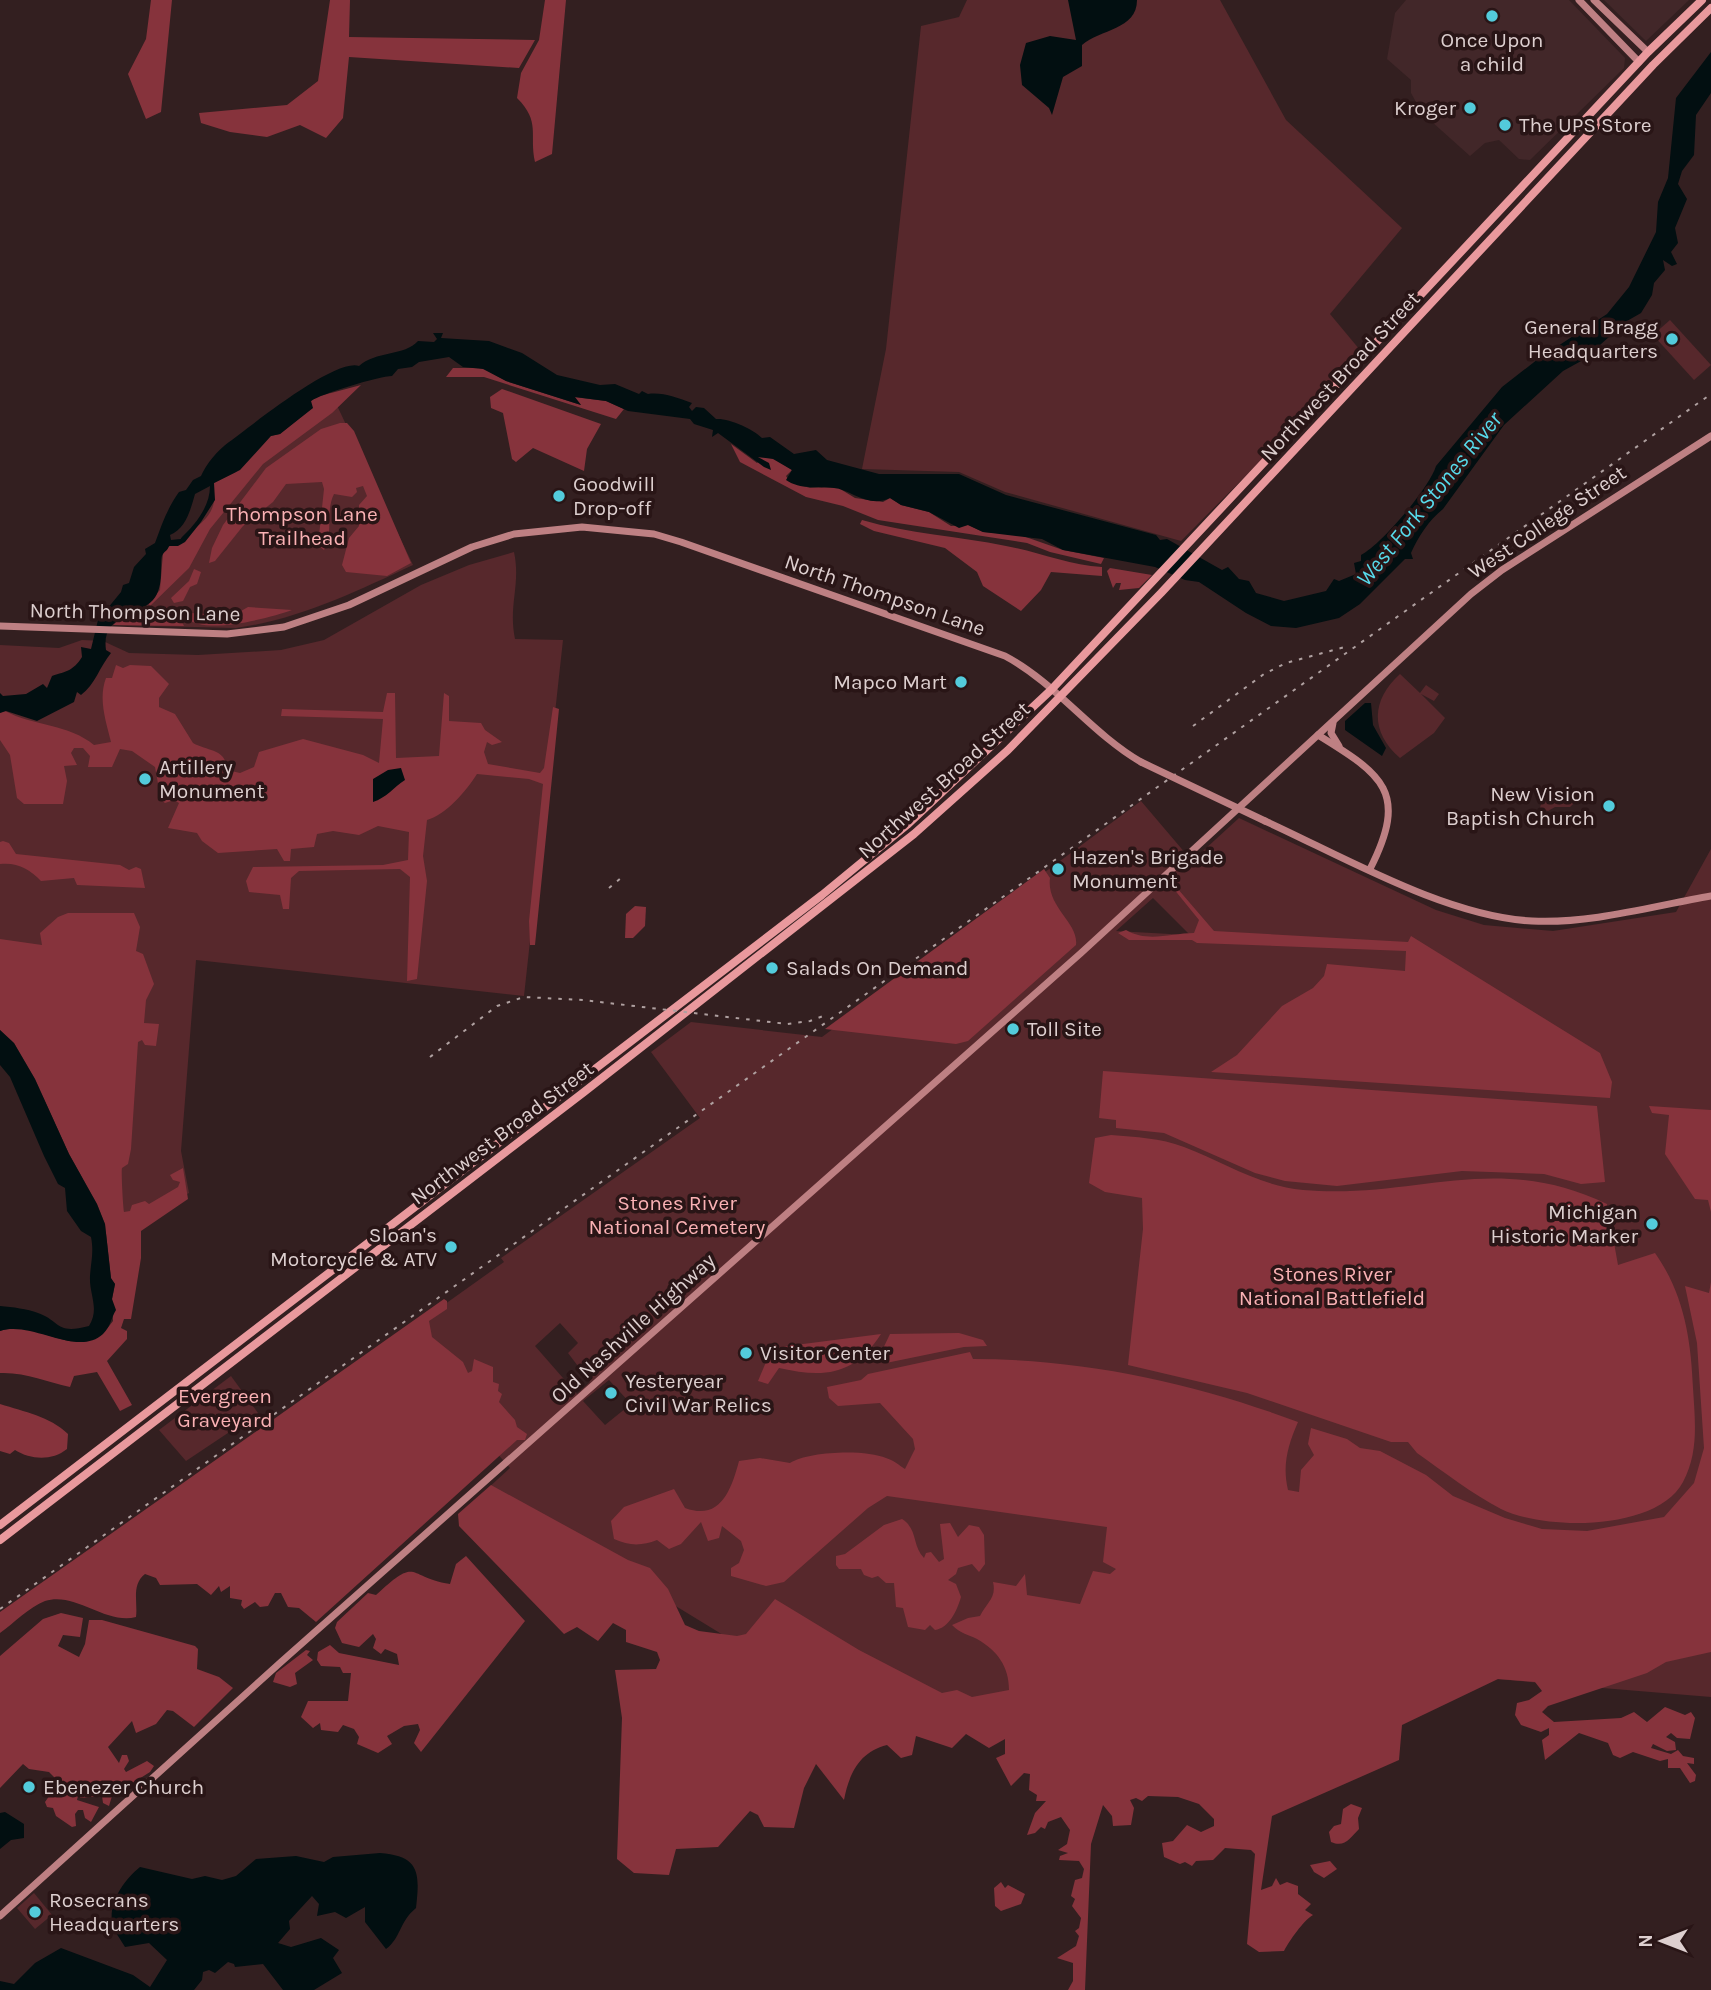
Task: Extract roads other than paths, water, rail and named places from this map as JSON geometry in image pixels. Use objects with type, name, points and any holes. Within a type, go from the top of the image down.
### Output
[{"type":"main road","points":[[1579,0],[1639,62],[1653,65]]},
{"type":"main road","points":[[1594,0],[1648,52],[1653,65]]},
{"type":"main road","name":"Northwest Broad Street","points":[[0,1525],[797,914],[943,793],[1051,690],[1150,588],[1648,52],[1702,0]]},
{"type":"main road","name":"Northwest Broad Street","points":[[0,1540],[731,979],[855,882],[951,801],[1060,697],[1161,593],[1653,65],[1711,8]]},
{"type":"main road","points":[[1553,155],[1561,163]]},
{"type":"main road","points":[[1521,189],[1530,197]]},
{"type":"main road","points":[[1479,234],[1488,243]]},
{"type":"main road","points":[[1365,356],[1374,365]]},
{"type":"main road","points":[[1320,405],[1329,414]]},
{"type":"main road","name":"West College Street","points":[[1318,735],[1486,582],[1711,436]]},
{"type":"main road","name":"North Thompson Lane","points":[[0,626],[227,635],[284,627],[325,615],[472,547],[514,534],[574,527],[613,528],[681,542],[994,652],[1026,668],[1098,733],[1141,762],[1455,906],[1532,921],[1589,917],[1711,896]]},
{"type":"main road","points":[[1334,720],[1331,733],[1342,750]]},
{"type":"main road","points":[[1318,735],[1368,767],[1380,782],[1387,799],[1386,834],[1370,869]]},
{"type":"main road","name":"Old Nashville Highway","points":[[0,1916],[281,1662],[1089,946],[1318,735]]},
{"type":"main road","points":[[943,793],[951,801]]},
{"type":"main road","points":[[907,825],[914,834]]},
{"type":"main road","points":[[848,873],[855,882]]},
{"type":"main road","points":[[797,914],[803,922]]},
{"type":"main road","points":[[724,970],[731,979]]},
{"type":"main road","points":[[664,1016],[672,1024]]},
{"type":"main road","points":[[578,1082],[584,1092]]},
{"type":"main road","points":[[486,1152],[494,1161]]},
{"type":"main road","points":[[387,1227],[395,1237]]},
{"type":"main road","points":[[332,1269],[340,1279]]},
{"type":"main road","points":[[226,1351],[233,1361]]},
{"type":"main road","points":[[91,1455],[99,1465]]},
{"type":"water","points":[[1068,0],[1137,0],[1135,10],[1124,23],[1082,45],[1082,66],[1063,77],[1052,115],[1049,108],[1022,85],[1020,65],[1026,43],[1050,36],[1076,40]]},
{"type":"water","name":"West Fork Stones River","points":[[1711,52],[1711,93],[1696,115],[1694,155],[1682,171],[1678,184],[1687,199],[1675,228],[1678,243],[1671,252],[1677,264],[1672,266],[1663,260],[1665,270],[1654,283],[1652,295],[1641,313],[1627,321],[1583,360],[1563,371],[1504,425],[1443,509],[1424,529],[1411,553],[1413,559],[1405,559],[1360,604],[1339,618],[1296,628],[1271,626],[1199,582],[1185,580],[1155,567],[1063,550],[1042,539],[983,532],[968,525],[959,528],[929,512],[901,505],[890,498],[874,501],[840,489],[797,485],[786,480],[792,470],[773,459],[758,457],[769,463],[771,470],[764,467],[718,433],[712,437],[713,430],[694,424],[690,419],[628,411],[606,401],[575,397],[581,405],[506,381],[483,369],[463,367],[449,357],[419,362],[412,367],[398,369],[392,376],[350,386],[311,401],[313,408],[280,434],[271,436],[240,470],[214,483],[215,500],[201,522],[185,542],[178,546],[169,546],[163,554],[161,581],[153,600],[121,618],[109,630],[106,650],[111,653],[86,691],[81,695],[77,692],[74,702],[37,721],[6,711],[0,713],[0,693],[3,696],[26,694],[43,684],[47,688],[52,676],[69,670],[79,662],[82,657],[81,647],[91,649],[98,620],[121,592],[123,585],[129,583],[134,567],[146,554],[145,549],[155,543],[175,498],[179,492],[186,490],[193,480],[201,476],[209,462],[225,445],[313,382],[347,366],[359,366],[373,358],[406,349],[418,341],[434,342],[437,339],[433,333],[443,333],[441,338],[489,341],[522,353],[557,375],[600,385],[615,384],[639,394],[642,391],[681,399],[692,403],[689,407],[692,411],[696,407],[704,408],[716,419],[740,425],[762,438],[770,437],[794,454],[816,450],[827,460],[879,474],[959,474],[1006,495],[1156,535],[1160,540],[1167,539],[1222,570],[1228,567],[1239,579],[1249,581],[1256,593],[1284,601],[1326,591],[1334,579],[1339,581],[1356,574],[1354,563],[1361,561],[1361,555],[1404,515],[1425,487],[1436,466],[1502,387],[1538,359],[1607,314],[1629,287],[1656,232],[1658,202],[1668,178],[1676,98]],"holes":[[[210,486],[201,515],[191,528],[180,539],[171,540],[170,535],[176,532],[187,518],[195,494]]]},
{"type":"water","points":[[1365,703],[1371,703],[1373,725],[1386,748],[1382,756],[1345,730],[1345,721]]},
{"type":"water","points":[[401,768],[405,780],[373,802],[373,779],[388,770]]},
{"type":"water","points":[[0,1030],[14,1043],[35,1079],[105,1224],[111,1278],[115,1284],[112,1299],[116,1310],[106,1331],[92,1340],[67,1341],[26,1330],[0,1331],[0,1306],[34,1312],[70,1329],[89,1326],[94,1307],[90,1283],[91,1237],[81,1231],[67,1211],[65,1188],[58,1184],[10,1077],[0,1065]]},
{"type":"water","points":[[5,1812],[24,1824],[24,1838],[11,1840],[0,1849],[0,1813]]},
{"type":"water","points":[[380,1853],[403,1858],[414,1868],[418,1885],[416,1908],[386,1949],[365,1922],[365,1907],[346,1918],[335,1912],[317,1916],[319,1904],[312,1896],[289,1921],[290,1929],[278,1943],[291,1947],[321,1938],[339,1950],[333,1958],[342,1973],[314,1990],[283,1990],[263,1964],[235,1967],[228,1962],[215,1973],[209,1970],[203,1972],[202,1980],[194,1990],[0,1990],[0,1981],[14,1984],[35,1963],[61,1948],[133,1975],[150,1987],[167,1960],[149,1943],[125,1947],[112,1922],[113,1906],[119,1891],[140,1867],[192,1879],[205,1876],[222,1880],[236,1876],[256,1859],[296,1856],[324,1862],[333,1857]]},
{"type":"railway","points":[[0,1609],[1711,394]]},
{"type":"railway","points":[[1193,726],[1264,674],[1286,663],[1345,647]]},
{"type":"railway","points":[[609,888],[621,878]]},
{"type":"railway","points":[[430,1057],[497,1006],[524,997],[583,1000],[787,1024],[823,1016]]},
{"type":"place","name":"Once Upon a child","points":[[1492,16]]},
{"type":"place","name":"Kroger","points":[[1470,108]]},
{"type":"place","name":"The UPS Store","points":[[1505,125]]},
{"type":"place","name":"General Bragg Headquarters","points":[[1672,339]]},
{"type":"place","name":"Goodwill Drop-off","points":[[559,496]]},
{"type":"place","name":"Mapco Mart","points":[[961,682]]},
{"type":"place","name":"Artillery Monument","points":[[145,779]]},
{"type":"place","name":"New Vision Baptish Church","points":[[1609,806]]},
{"type":"place","name":"Hazen's Brigade Monument","points":[[1058,869]]},
{"type":"place","name":"Salads On Demand","points":[[772,968]]},
{"type":"place","name":"Toll Site","points":[[1013,1029]]},
{"type":"place","name":"Michigan Historic Marker","points":[[1652,1224]]},
{"type":"place","name":"Sloan's Motorcycle & ATV","points":[[451,1247]]},
{"type":"place","name":"Visitor Center","points":[[746,1353]]},
{"type":"place","name":"Yesteryear Civil War Relics","points":[[611,1393]]},
{"type":"place","name":"Ebenezer Church","points":[[29,1787]]},
{"type":"place","name":"Rosecrans Headquarters","points":[[35,1912]]},
{"type":"park label","name":"Thompson Lane Trailhead","points":[[302,526]]},
{"type":"park label","name":"Stones River National Cemetery","points":[[677,1215]]},
{"type":"park label","name":"Stones River National Battlefield","points":[[1332,1286]]},
{"type":"park label","name":"Evergreen Graveyard","points":[[225,1408]]}]
